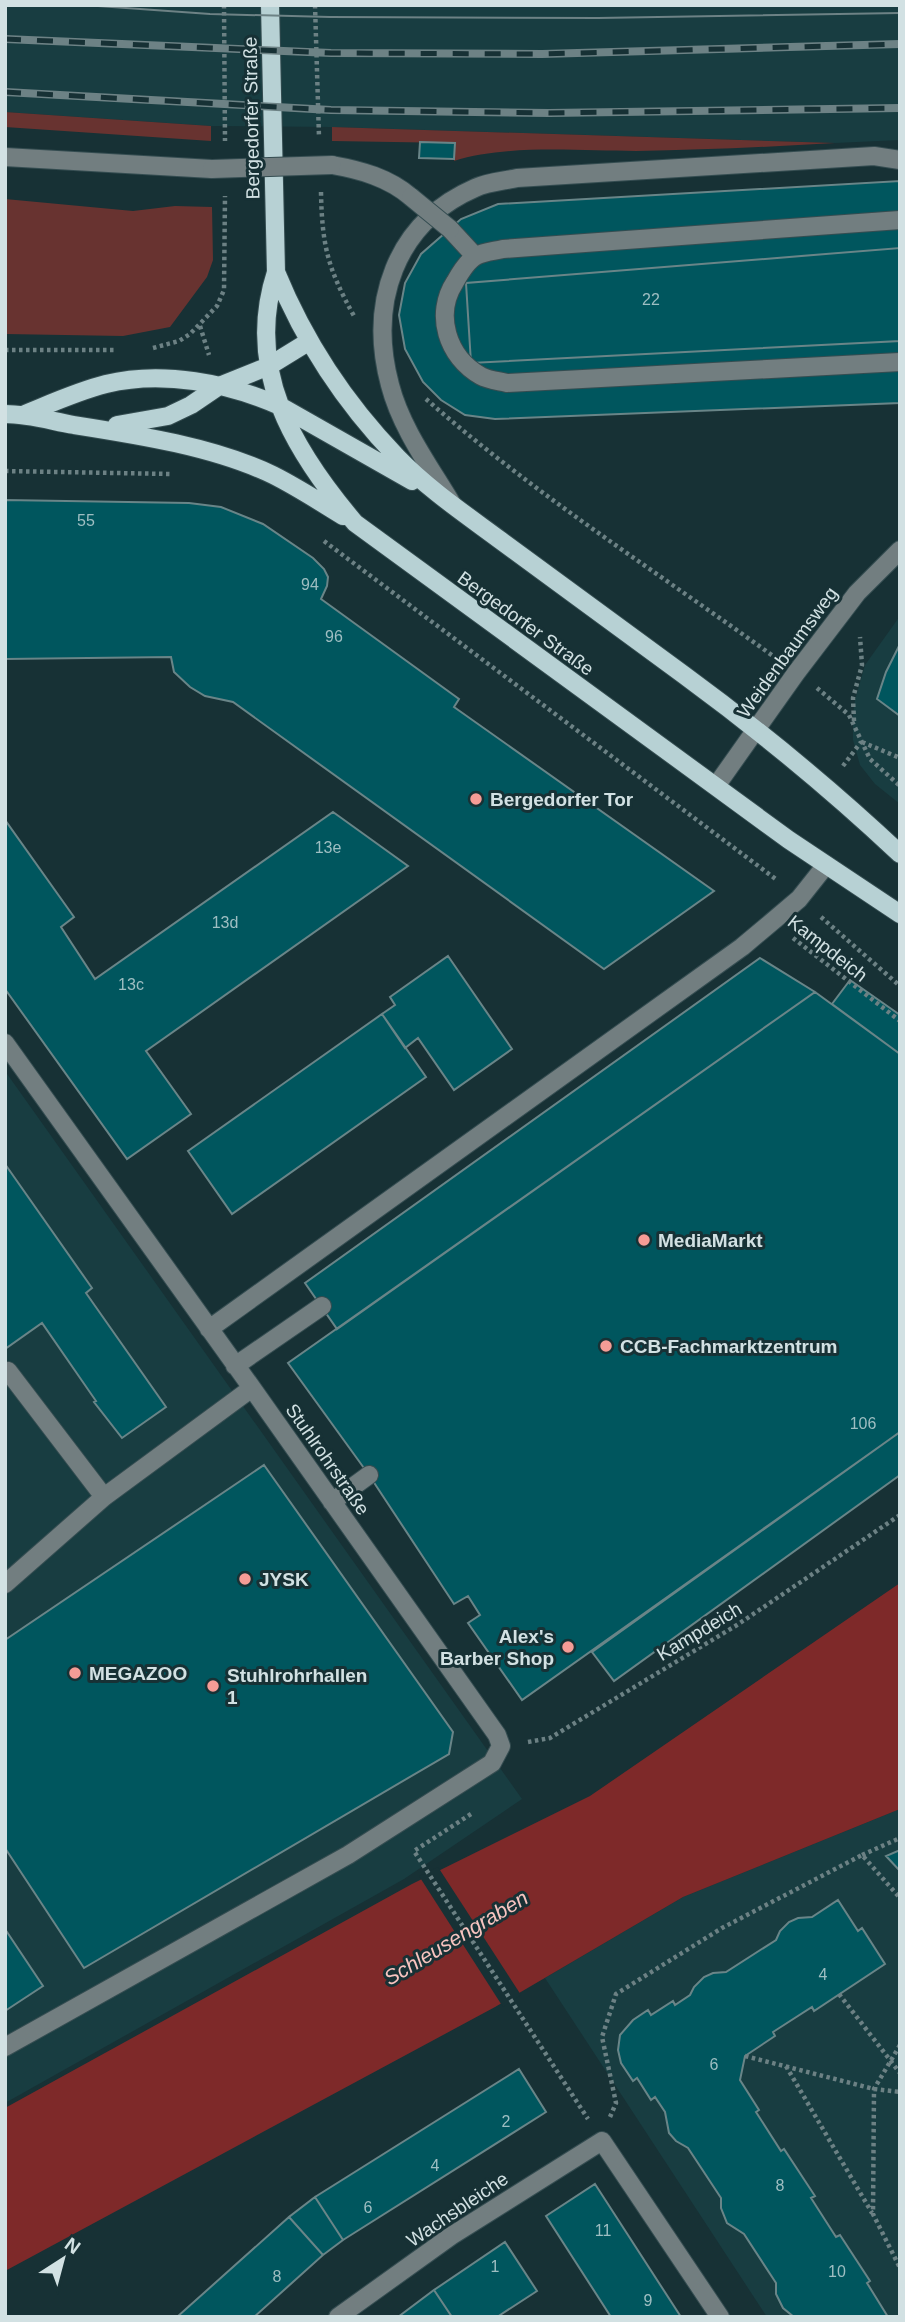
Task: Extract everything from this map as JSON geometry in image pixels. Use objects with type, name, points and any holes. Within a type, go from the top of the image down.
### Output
[{"type":"main road","name":"Bergedorfer Straße","points":[[270,5],[276,272],[269,293],[266,317],[269,366],[280,406],[306,461],[355,523],[826,866],[900,914]]},
{"type":"main road","name":"Bergedorfer Straße","points":[[276,272],[308,342],[338,387],[398,458],[452,504],[756,730],[900,854]]},
{"type":"main road","points":[[71,424],[118,425],[152,420],[191,405],[219,386],[269,366],[308,342]]},
{"type":"main road","points":[[25,414],[108,383],[170,379],[219,386],[280,406],[452,504]]},
{"type":"main road","points":[[5,414],[25,414],[136,434],[239,461],[290,485],[355,523]]},
{"type":"street","points":[[452,504],[397,407],[390,385],[382,316],[393,269],[415,230],[451,200],[478,186],[517,178],[874,156],[900,160]]},
{"type":"street","points":[[5,157],[212,169],[332,165],[375,176],[400,187],[450,229],[475,256]]},
{"type":"street","points":[[900,220],[503,249],[475,256],[452,287],[444,310],[446,334],[459,358],[481,376],[507,383],[900,362]]},
{"type":"street","name":"Weidenbaumsweg","points":[[716,786],[857,593],[900,550]]},
{"type":"street","points":[[209,1329],[742,947],[799,899],[826,866]]},
{"type":"street","name":"Stuhlrohrstraße","points":[[5,1043],[497,1735],[501,1746]]},
{"type":"street","points":[[235,1366],[322,1307]]},
{"type":"street","points":[[5,1373],[8,1371],[104,1497]]},
{"type":"street","points":[[5,1584],[104,1497],[252,1388]]},
{"type":"street","points":[[332,1502],[369,1475]]},
{"type":"street","points":[[5,2047],[348,1856],[492,1763],[501,1746]]},
{"type":"street","points":[[601,2141],[720,2317]]},
{"type":"street","name":"Wachsbleiche","points":[[338,2317],[451,2236],[601,2141]]},
{"type":"path","points":[[224,5],[225,143]]},
{"type":"path","points":[[148,349],[179,341],[190,334],[217,306],[224,290],[225,185]]},
{"type":"path","points":[[328,262],[355,317]]},
{"type":"path","points":[[5,350],[120,350]]},
{"type":"path","points":[[420,394],[462,431],[535,486],[845,710],[870,759],[900,786]]},
{"type":"path","points":[[5,471],[180,474]]},
{"type":"path","points":[[321,539],[766,871]]},
{"type":"path","points":[[862,665],[852,706],[855,727],[861,742],[900,758]]},
{"type":"path","points":[[847,760],[861,742]]},
{"type":"path","points":[[799,899],[900,986]]},
{"type":"path","name":"Kampdeich","points":[[772,922],[900,1021]]},
{"type":"path","name":"Kampdeich","points":[[501,1746],[550,1738],[737,1625],[900,1515]]},
{"type":"path","points":[[477,1810],[414,1851],[601,2141]]},
{"type":"path","points":[[601,2141],[616,2103],[602,2037],[616,1994],[722,1928],[900,1838]]},
{"type":"path","points":[[862,1855],[900,1898]]},
{"type":"path","points":[[839,1994],[900,2073]]},
{"type":"path","points":[[873,2214],[874,2089],[900,2045]]},
{"type":"path","points":[[745,2056],[874,2089],[900,2092]]},
{"type":"path","points":[[786,2066],[873,2214],[900,2268]]},
{"type":"shaded area","points":[[5,5],[900,5],[900,140],[835,143],[332,127],[211,126],[5,112]]},
{"type":"shaded area","points":[[5,112],[211,126],[211,141],[5,127]]},
{"type":"shaded area","points":[[332,127],[835,143],[661,151],[520,150],[454,161],[454,143],[332,141]]},
{"type":"shaded area","points":[[5,199],[133,211],[175,206],[212,207],[213,260],[207,277],[170,327],[123,336],[5,334]]},
{"type":"shaded area","points":[[900,616],[900,804],[875,784],[860,765],[853,740],[853,715],[865,665]]},
{"type":"shaded area","points":[[5,1071],[522,1799],[404,1879],[5,2103]]},
{"type":"shaded area","points":[[900,1809],[900,2317],[767,2317],[545,1978],[683,1897]]},
{"type":"water","name":"Schleusengraben","points":[[900,1583],[900,1809],[683,1897],[495,2007],[5,2271],[5,2108],[412,1884],[590,1796]]},
{"type":"pier","points":[[438,1867],[521,1995],[503,2007],[419,1876]]},
{"type":"building","points":[[420,142],[455,143],[454,159],[419,158]]},
{"type":"building","points":[[900,181],[900,403],[495,419],[465,415],[441,400],[423,382],[405,349],[399,315],[405,283],[421,254],[461,219],[498,204]]},
{"type":"building","points":[[900,248],[900,341],[471,363],[466,283]]},
{"type":"building","name":"Bergedorfer Tor","points":[[5,500],[189,503],[221,507],[263,524],[313,558],[324,569],[328,577],[321,599],[459,699],[454,707],[714,891],[604,969],[233,702],[205,696],[190,687],[174,672],[171,657],[5,659]]},
{"type":"building","points":[[900,644],[900,716],[877,699],[886,672]]},
{"type":"building","points":[[333,812],[408,866],[146,1051],[191,1114],[127,1159],[5,989],[5,820],[74,917],[61,927],[95,979]]},
{"type":"building","points":[[448,956],[512,1049],[454,1090],[418,1038],[405,1048],[382,1014],[395,1005],[390,997]]},
{"type":"building","points":[[760,958],[815,992],[337,1329],[305,1283]]},
{"type":"building","points":[[850,980],[900,1015],[900,1054],[832,1004]]},
{"type":"building","name":"CCB-Fachmarktzentrum","points":[[815,992],[900,1054],[900,1432],[522,1700],[468,1623],[480,1615],[468,1596],[454,1604],[369,1475],[288,1363]]},
{"type":"building","points":[[382,1014],[426,1077],[232,1214],[188,1151]]},
{"type":"building","points":[[5,1164],[92,1288],[86,1293],[166,1407],[122,1438],[94,1402],[96,1401],[42,1323],[5,1349]]},
{"type":"building","points":[[900,1432],[900,1475],[614,1681],[592,1652]]},
{"type":"building","name":"Stuhlrohrhallen 1","points":[[264,1465],[453,1732],[449,1754],[84,1968],[5,1848],[5,1640]]},
{"type":"building","points":[[900,1850],[900,1871],[886,1856]]},
{"type":"building","points":[[838,1900],[858,1931],[862,1928],[885,1964],[814,2011],[812,2007],[773,2032],[775,2036],[745,2056],[740,2080],[759,2110],[756,2112],[781,2151],[784,2149],[815,2196],[811,2198],[836,2237],[840,2235],[870,2281],[867,2283],[888,2317],[794,2317],[783,2308],[776,2294],[776,2283],[744,2234],[727,2223],[721,2208],[721,2198],[688,2148],[669,2133],[665,2112],[655,2097],[651,2100],[637,2078],[633,2081],[621,2063],[618,2050],[620,2035],[633,2020],[648,2010],[651,2015],[673,2001],[675,2005],[690,1995],[704,1977],[726,1972],[776,1940],[789,1922],[812,1917]]},
{"type":"building","points":[[5,1929],[43,1986],[5,2011]]},
{"type":"building","points":[[519,2069],[546,2112],[343,2240],[315,2197]]},
{"type":"building","points":[[595,2184],[681,2317],[611,2317],[546,2216]]},
{"type":"building","points":[[315,2197],[343,2240],[323,2255],[289,2217]]},
{"type":"building","points":[[289,2217],[323,2255],[254,2317],[177,2317]]},
{"type":"building","points":[[505,2242],[537,2291],[497,2317],[452,2317],[434,2290]]},
{"type":"building","points":[[434,2290],[452,2317],[398,2317]]},
{"type":"tram line","points":[[84,5],[210,14],[330,17],[598,18],[900,13]]},
{"type":"railway","points":[[5,39],[331,53],[542,54],[900,44]]},
{"type":"railway","points":[[5,92],[331,110],[549,113],[900,108]]},
{"type":"place","name":"Bergedorfer Tor","points":[[476,799]]},
{"type":"place","name":"MediaMarkt","points":[[644,1240]]},
{"type":"place","name":"CCB-Fachmarktzentrum","points":[[606,1346]]},
{"type":"place","name":"JYSK","points":[[245,1579]]},
{"type":"place","name":"Alex's Barber Shop","points":[[568,1647]]},
{"type":"place","name":"MEGAZOO","points":[[75,1673]]},
{"type":"place","name":"Stuhlrohrhallen 1","points":[[213,1686]]}]
